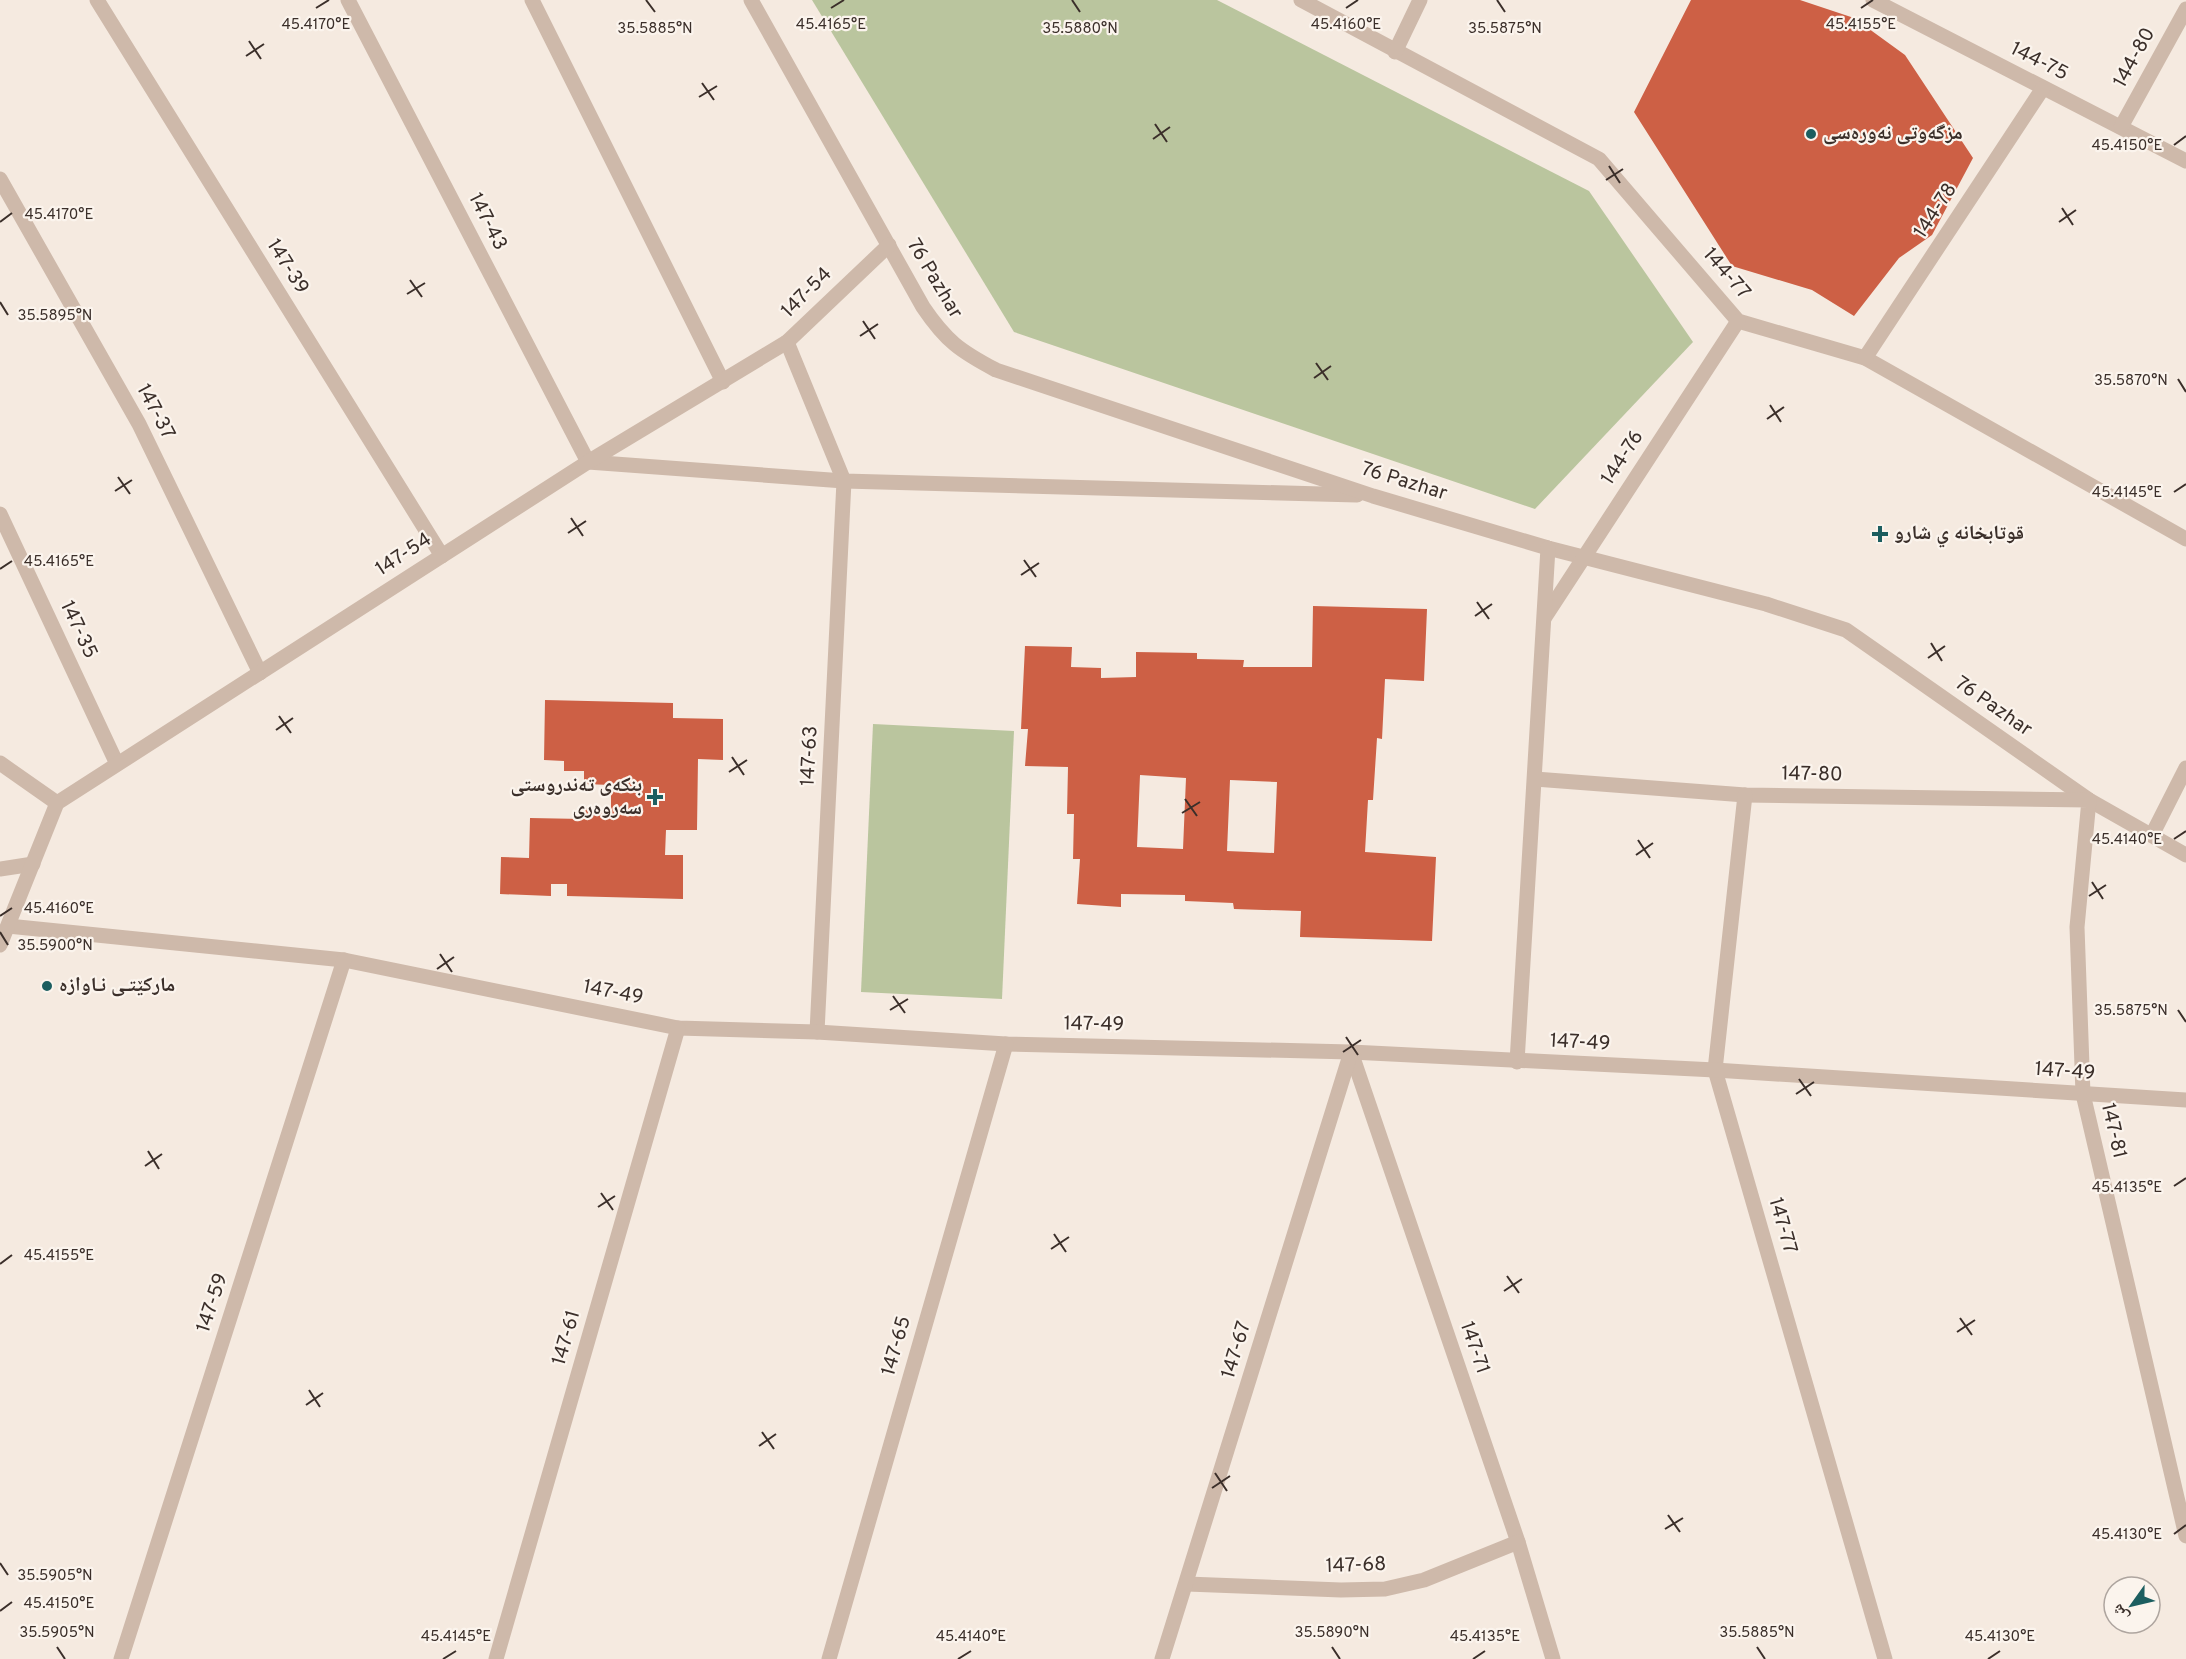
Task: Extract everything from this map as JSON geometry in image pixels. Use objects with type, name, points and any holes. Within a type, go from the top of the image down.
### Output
[{"type":"street","name":"147-39","points":[[97,0],[442,556]]},
{"type":"street","name":"147-43","points":[[348,0],[588,462]]},
{"type":"street","points":[[532,0],[723,382]]},
{"type":"street","name":"76 Pazhar","points":[[751,0],[889,245],[939,330],[952,345],[996,370],[1373,495],[1548,548],[1766,604],[1846,630],[2089,800],[2186,855]]},
{"type":"street","name":"144-77","points":[[1300,0],[1599,159],[1738,321],[1865,358],[2186,539]]},
{"type":"street","points":[[1395,52],[1420,0]]},
{"type":"street","name":"144-75","points":[[1873,0],[2186,161]]},
{"type":"street","name":"144-80","points":[[2121,127],[2186,9]]},
{"type":"street","name":"144-78","points":[[1865,358],[2043,88]]},
{"type":"street","name":"147-37","points":[[0,179],[139,424],[260,673]]},
{"type":"street","name":"147-54","points":[[57,803],[588,462],[787,342],[889,245]]},
{"type":"street","name":"144-76","points":[[1544,618],[1738,321]]},
{"type":"street","points":[[787,342],[844,481]]},
{"type":"street","points":[[588,462],[844,481],[1373,495]]},
{"type":"street","name":"147-63","points":[[817,1032],[844,481]]},
{"type":"street","name":"147-35","points":[[0,514],[117,764]]},
{"type":"street","points":[[1517,1062],[1548,548]]},
{"type":"street","points":[[0,763],[57,803],[0,945]]},
{"type":"street","points":[[2152,835],[2186,768]]},
{"type":"street","name":"147-80","points":[[1535,778],[1745,795],[2089,800]]},
{"type":"street","name":"147-77","points":[[1745,795],[1715,1071],[1885,1659]]},
{"type":"street","name":"147-81","points":[[2089,800],[2077,927],[2083,1094],[2186,1536]]},
{"type":"street","points":[[0,869],[33,864]]},
{"type":"street","name":"147-49","points":[[8,926],[345,960],[678,1028],[817,1032],[1006,1044],[1351,1052],[1715,1071],[2186,1100]]},
{"type":"street","name":"147-59","points":[[121,1659],[345,960]]},
{"type":"street","name":"147-61","points":[[496,1659],[678,1028]]},
{"type":"street","name":"147-65","points":[[829,1659],[1006,1044]]},
{"type":"street","name":"147-71","points":[[1351,1052],[1518,1542],[1553,1659]]},
{"type":"street","name":"147-67","points":[[1162,1659],[1351,1052]]},
{"type":"street","name":"147-68","points":[[1187,1584],[1341,1590],[1385,1589],[1424,1580],[1518,1542]]},
{"type":"green space","points":[[812,0],[1217,0],[1589,191],[1693,342],[1535,509],[1014,332]]},
{"type":"green space","points":[[873,724],[1014,731],[1002,999],[861,992]]},
{"type":"building","points":[[1691,0],[1800,0],[1854,18],[1905,55],[1973,158],[1932,235],[1899,258],[1854,316],[1812,290],[1732,266],[1634,112]]},
{"type":"building","points":[[1313,606],[1427,609],[1424,681],[1385,679],[1382,739],[1377,738],[1373,800],[1368,800],[1365,852],[1436,857],[1432,941],[1300,937],[1301,911],[1234,909],[1233,903],[1185,901],[1185,895],[1121,894],[1121,907],[1077,904],[1080,859],[1073,859],[1074,814],[1067,814],[1068,767],[1025,766],[1028,729],[1021,729],[1025,646],[1072,647],[1071,667],[1101,668],[1101,678],[1136,677],[1136,652],[1197,653],[1197,659],[1244,660],[1243,667],[1312,667]],"holes":[[[1140,775],[1186,778],[1183,849],[1137,847]],[[1230,780],[1277,782],[1274,853],[1227,851]]]},
{"type":"building","name":"بنکەی تەندروستی سەروەری","points":[[545,700],[673,703],[673,718],[723,719],[723,760],[698,759],[697,830],[666,830],[665,855],[683,855],[683,899],[567,896],[567,884],[551,884],[551,896],[500,894],[501,857],[529,858],[530,818],[583,819],[584,808],[611,809],[611,785],[584,784],[584,771],[564,771],[564,761],[544,760]]},
{"type":"place","name":"مزگەوتی نەورەسی","points":[[1811,134]]},
{"type":"place","name":"قوتابخانه ي شارو","points":[[1880,534]]},
{"type":"place","name":"بنکەی تەندروستی سەروەری","points":[[655,797]]},
{"type":"place","name":"مارکێتـی نـاوازە","points":[[47,986]]}]
